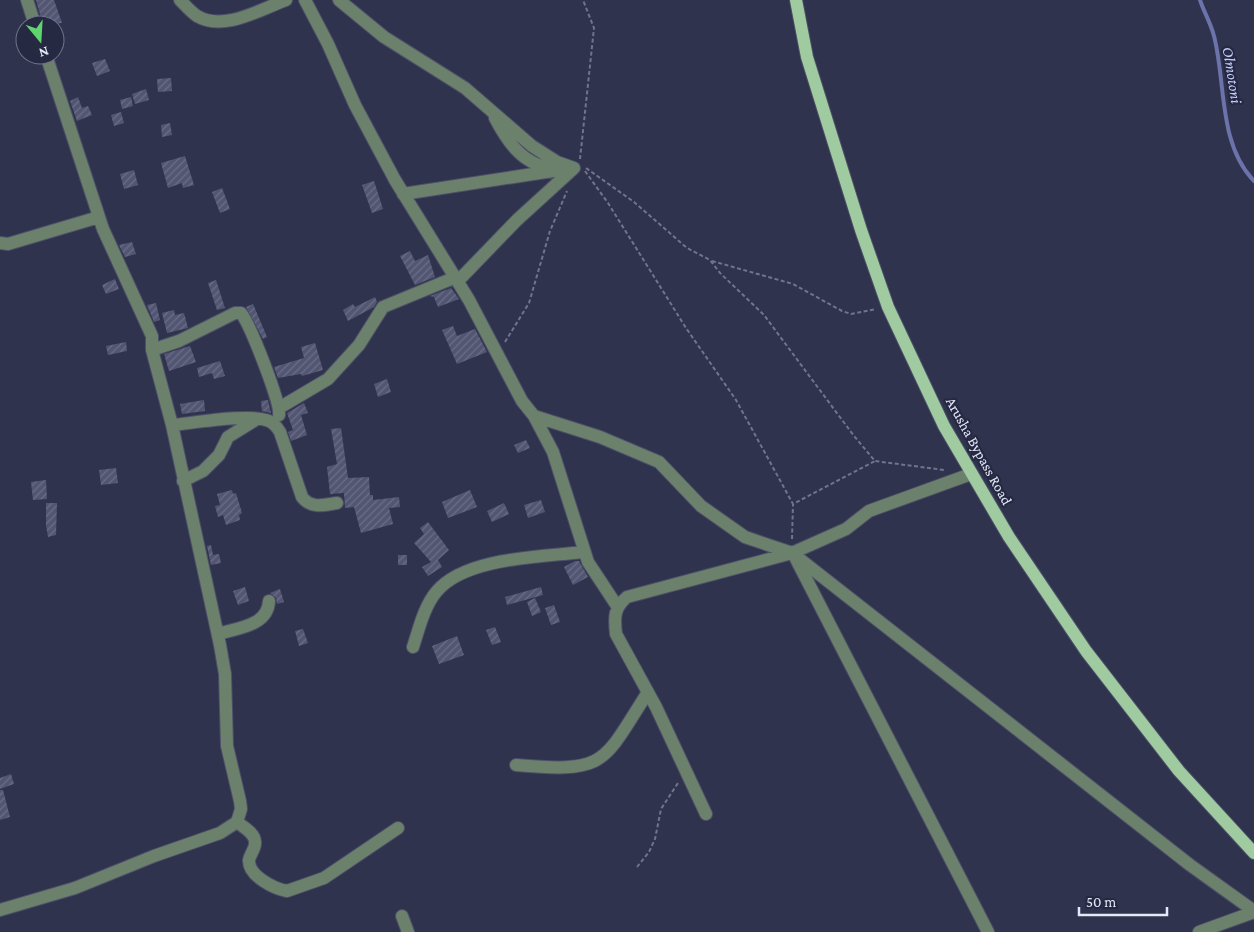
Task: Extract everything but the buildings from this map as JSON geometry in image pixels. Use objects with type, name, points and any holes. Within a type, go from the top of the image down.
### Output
[{"type":"main road","name":"Arusha Bypass Road","points":[[796,0],[807,57],[861,230],[888,307],[944,426],[1009,537],[1086,651],[1179,772],[1254,853]]},
{"type":"street","points":[[27,0],[32,15]]},
{"type":"street","points":[[180,0],[197,16],[210,21],[222,22],[286,0]]},
{"type":"street","points":[[305,0],[328,44],[354,105],[404,194],[457,279],[498,353],[522,402],[534,416],[559,466],[583,552],[595,574],[617,606]]},
{"type":"street","points":[[339,0],[384,37],[465,88],[532,146],[558,162],[574,168]]},
{"type":"street","points":[[0,910],[75,888],[154,856],[220,833],[237,822],[241,809],[227,746],[224,664],[172,425],[152,350],[152,336],[98,217],[49,65]]},
{"type":"street","points":[[404,194],[574,168]]},
{"type":"street","points":[[280,408],[310,391],[334,373],[360,345],[383,307],[457,279],[574,168]]},
{"type":"street","points":[[0,243],[8,244],[98,217]]},
{"type":"street","points":[[152,350],[179,341],[234,313],[241,313],[280,408],[275,424],[306,502],[320,506],[337,503]]},
{"type":"street","points":[[534,416],[600,437],[659,462],[701,506],[745,537],[792,553],[1190,865],[1254,911]]},
{"type":"street","points":[[172,425],[257,419],[275,424]]},
{"type":"street","points":[[184,481],[203,471],[219,455],[228,437],[257,419]]},
{"type":"street","points":[[706,814],[648,692],[616,634],[614,622],[617,606],[628,597],[792,553],[846,529],[869,511],[971,474]]},
{"type":"street","points":[[413,647],[427,608],[436,592],[456,577],[486,566],[583,552]]},
{"type":"street","points":[[792,553],[988,932]]},
{"type":"street","points":[[218,634],[258,621],[266,615],[269,601]]},
{"type":"street","points":[[516,765],[573,768],[591,764],[604,756],[615,745],[648,692]]},
{"type":"street","points":[[237,822],[253,834],[256,842],[249,860],[251,868],[265,882],[287,891],[324,878],[398,828]]},
{"type":"street","points":[[1199,932],[1254,911]]},
{"type":"street","points":[[402,916],[408,932]]},
{"type":"path","points":[[792,553],[793,504],[736,400],[686,328],[608,203],[580,164],[634,202],[687,248],[710,260],[793,284],[851,314],[888,307]]},
{"type":"path","points":[[710,260],[720,273],[764,315],[854,436],[876,461]]},
{"type":"path","points":[[793,504],[876,461],[952,472]]},
{"type":"path","points":[[637,867],[649,852],[655,839],[661,809],[687,771]]},
{"type":"waterway","name":"Olmotoni","points":[[1200,0],[1214,36],[1225,112],[1234,149],[1242,166],[1254,181]]}]
